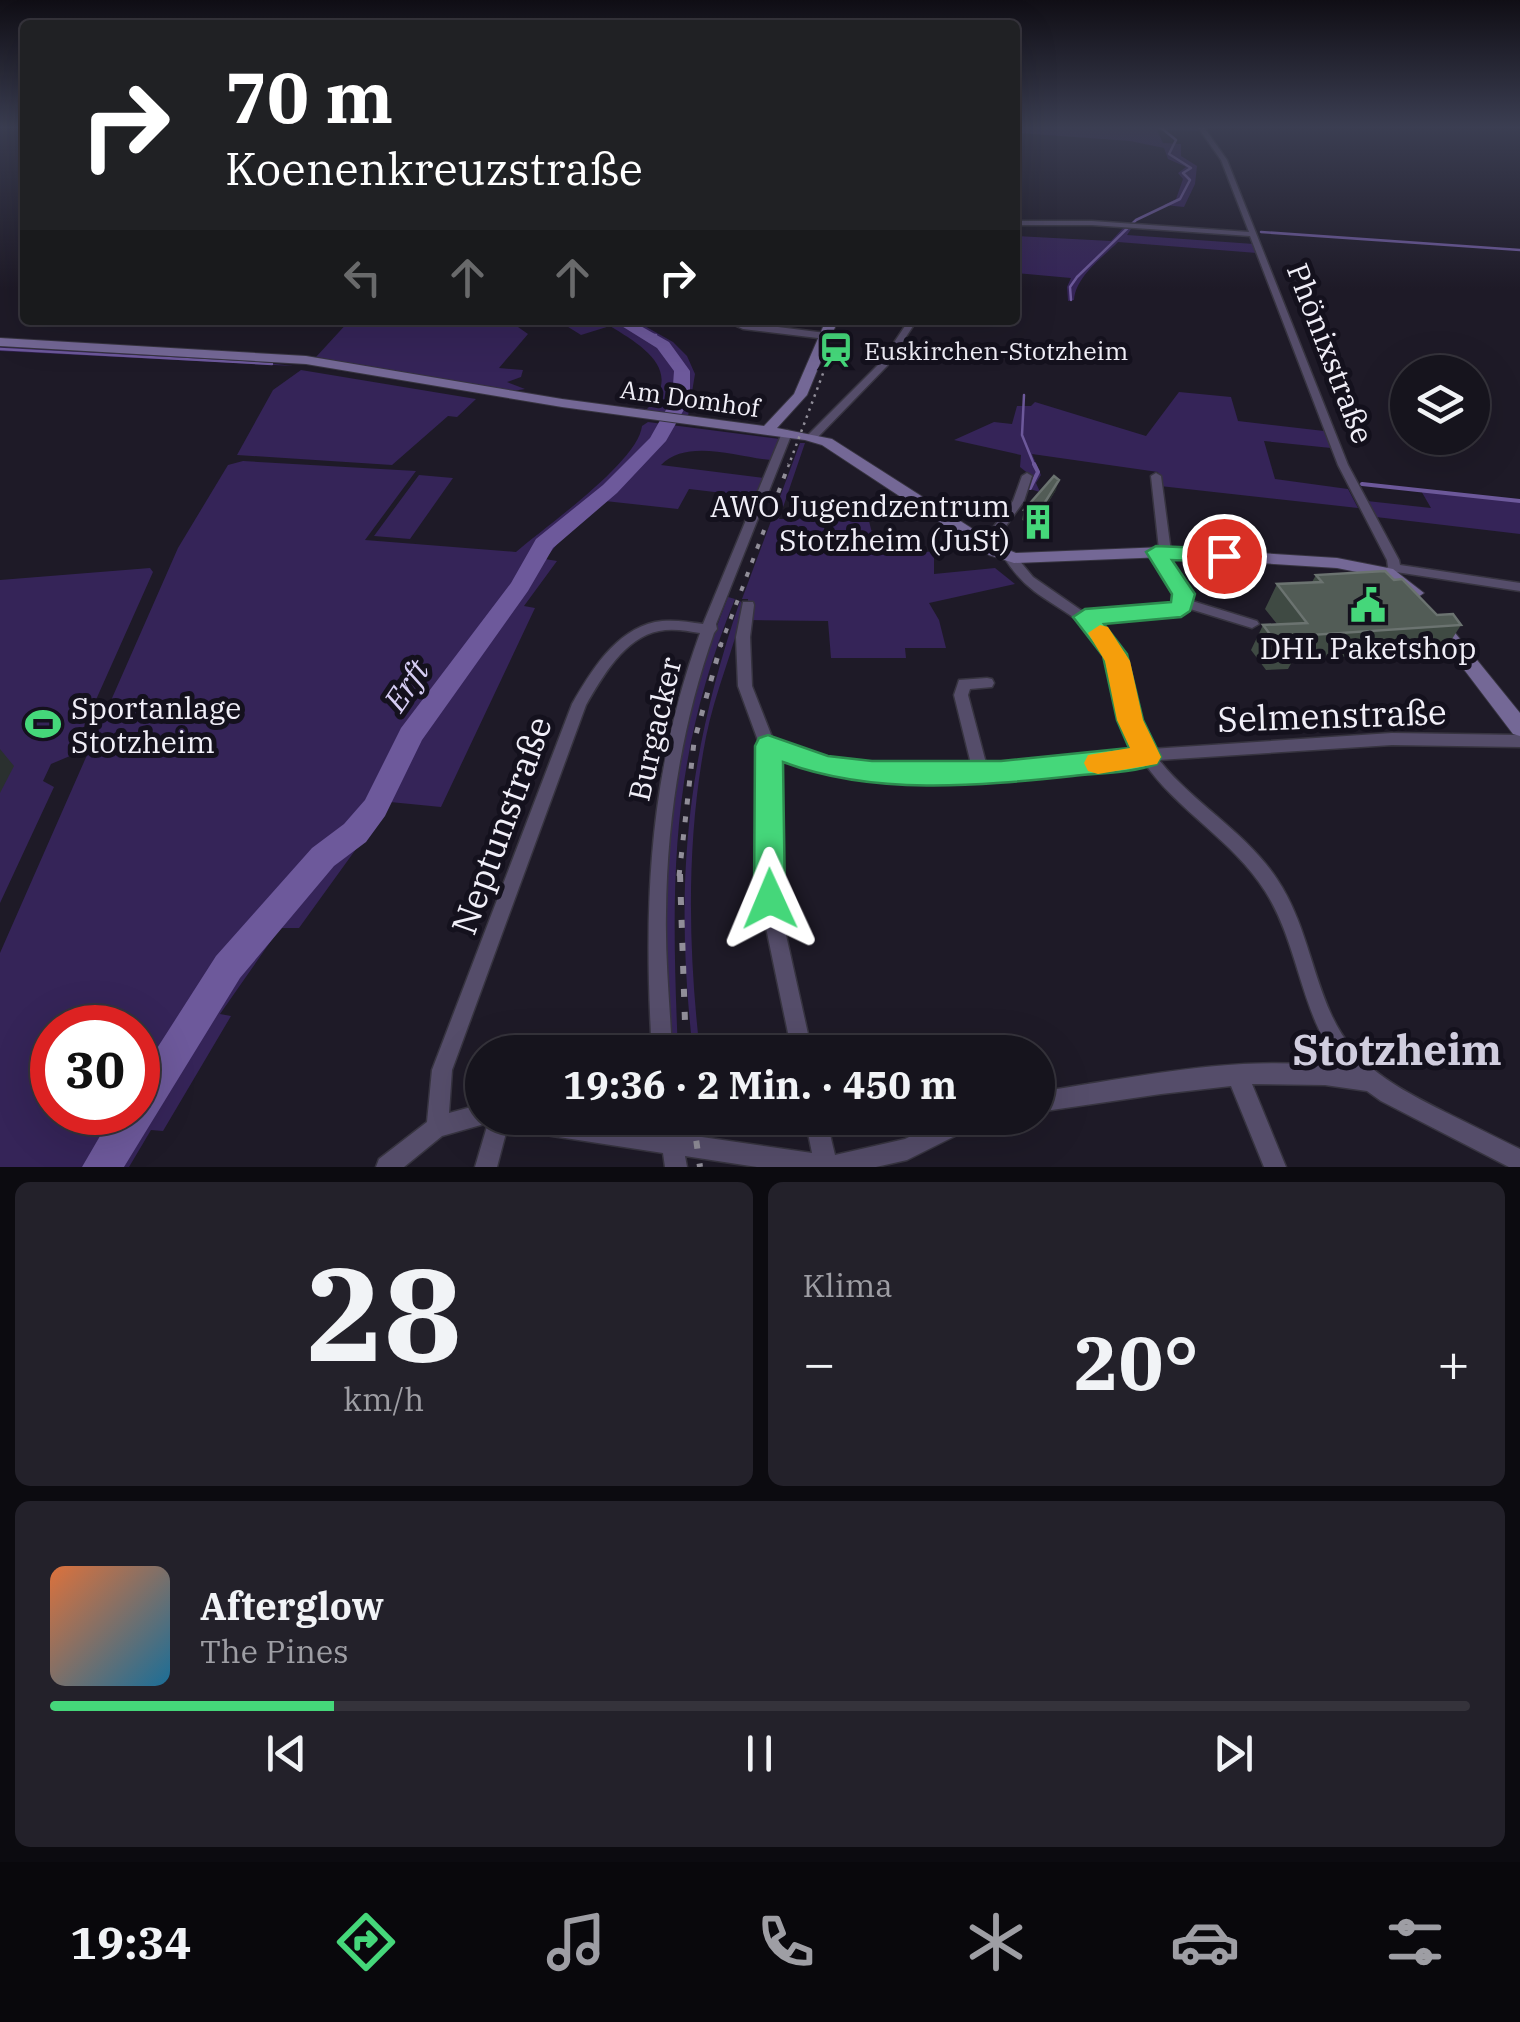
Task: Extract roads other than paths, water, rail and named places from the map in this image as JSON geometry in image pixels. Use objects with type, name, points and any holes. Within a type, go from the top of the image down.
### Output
[{"type":"main road","points":[[767,431],[800,395],[830,325]]},
{"type":"main road","name":"Am Domhof","points":[[0,342],[306,360],[562,403],[812,437]]},
{"type":"main road","points":[[812,437],[834,447],[986,545],[1019,558],[1161,552],[1337,563],[1391,571]]},
{"type":"main road","name":"Phönixstraße","points":[[1391,571],[1419,597],[1518,740]]},
{"type":"street","name":"Phönixstraße","points":[[1232,180],[1343,465],[1391,571]]},
{"type":"street","points":[[1020,222],[1252,234]]},
{"type":"street","points":[[752,325],[826,336]]},
{"type":"street","points":[[778,330],[780,325]]},
{"type":"street","points":[[812,437],[884,364],[909,325]]},
{"type":"street","name":"Burgacker","points":[[661,1035],[657,949],[660,851],[684,706],[787,434]]},
{"type":"street","points":[[986,545],[1018,501],[1027,476]]},
{"type":"street","points":[[1156,476],[1161,552],[1184,594],[1184,603]]},
{"type":"street","points":[[1019,558],[1022,578],[1069,612],[1085,617],[1172,611],[1184,603]]},
{"type":"street","points":[[1019,558],[1036,586]]},
{"type":"street","points":[[1391,571],[1520,587]]},
{"type":"street","points":[[1184,603],[1252,624]]},
{"type":"street","points":[[748,605],[743,638],[745,686],[768,746],[770,899],[798,1035]]},
{"type":"street","points":[[1085,617],[1114,654],[1130,720],[1148,757],[1264,875],[1290,925],[1327,1031],[1342,1054],[1369,1081],[1520,1162]]},
{"type":"street","name":"Neptunstraße","points":[[438,1127],[442,1070],[576,710],[608,663],[639,634],[660,626],[710,630]]},
{"type":"street","points":[[981,773],[961,694],[964,684],[987,683]]},
{"type":"street","name":"Selmenstraße","points":[[768,746],[840,770],[981,773],[1389,739],[1518,740]]},
{"type":"street","points":[[1055,1100],[1237,1074],[1330,1074],[1369,1081]]},
{"type":"street","points":[[1237,1074],[1275,1167]]},
{"type":"street","points":[[386,1167],[438,1127],[465,1120]]},
{"type":"street","points":[[486,1167],[496,1135]]},
{"type":"street","points":[[621,1135],[830,1167],[908,1149],[936,1135]]},
{"type":"street","points":[[669,1135],[676,1167]]},
{"type":"street","points":[[821,1135],[830,1167]]},
{"type":"waterway","points":[[1071,300],[1070,287],[1077,277],[1136,220],[1180,199],[1190,180]]},
{"type":"waterway","points":[[1261,232],[1520,250]]},
{"type":"waterway","name":"Erft","points":[[160,1076],[228,967],[323,857],[355,833],[375,808],[411,735],[520,586],[544,544],[610,489],[657,441],[681,399],[682,371],[663,345],[628,325]]},
{"type":"waterway","name":"Erft","points":[[646,335],[656,335]]},
{"type":"waterway","points":[[0,349],[272,364]]},
{"type":"waterway","points":[[1024,395],[1022,435],[1035,467]]},
{"type":"waterway","points":[[1030,488],[1038,472],[1034,464]]},
{"type":"waterway","points":[[1362,484],[1520,501]]},
{"type":"waterway","name":"Erft","points":[[102,1167],[122,1135]]},
{"type":"railway","points":[[788,467],[841,325]]},
{"type":"railway","points":[[721,645],[789,464]]},
{"type":"railway","points":[[679,876],[694,742],[721,645]]},
{"type":"railway","points":[[680,874],[685,1035]]},
{"type":"railway","points":[[695,1135],[700,1167]]},
{"type":"place","name":"Euskirchen-Stotzheim","points":[[836,350]]},
{"type":"place","name":"AWO Jugendzentrum Stotzheim (JuSt)","points":[[1038,522]]},
{"type":"place","name":"DHL Paketshop","points":[[1368,605]]},
{"type":"place","name":"Sportanlage Stotzheim","points":[[43,724]]},
{"type":"district","name":"Stotzheim","points":[[1397,1049]]}]
